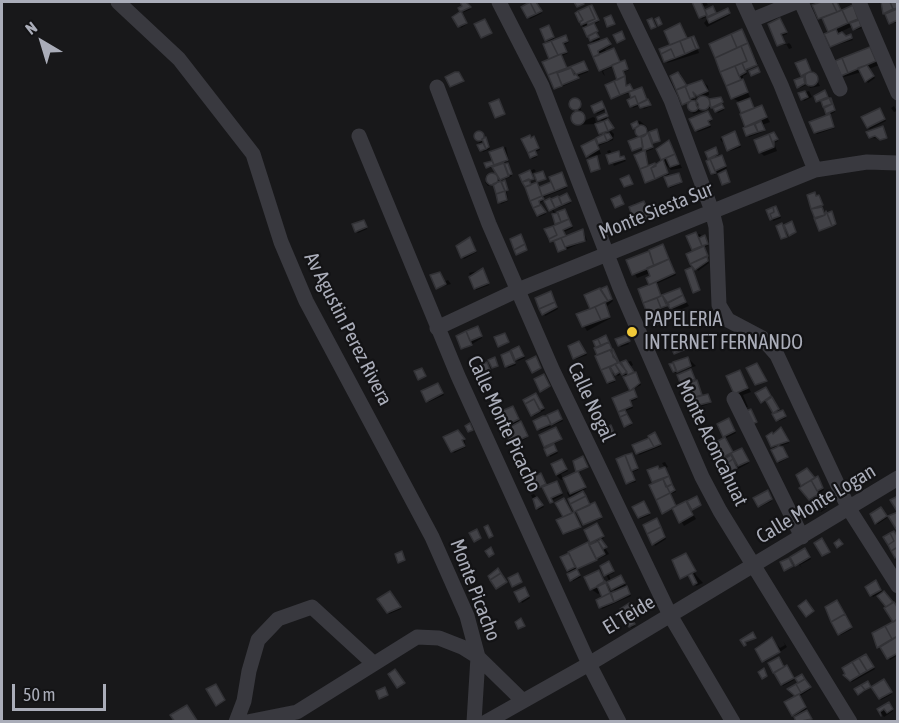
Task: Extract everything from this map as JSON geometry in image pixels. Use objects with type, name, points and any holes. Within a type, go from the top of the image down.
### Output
[{"type":"street","name":"Av Agustin Perez Rivera","points":[[118,2],[179,59],[253,154],[281,242],[306,301],[432,537]]},
{"type":"street","name":"Monte Aconcahuat","points":[[500,2],[542,86],[606,254],[702,477],[720,511],[850,722]]},
{"type":"street","points":[[624,2],[671,100],[712,211],[716,227],[719,305],[728,320],[762,338],[777,355],[849,508],[897,586]]},
{"type":"street","points":[[743,2],[815,170]]},
{"type":"street","points":[[752,20],[796,2]]},
{"type":"street","points":[[801,2],[840,89]]},
{"type":"street","points":[[860,2],[897,93]]},
{"type":"street","name":"Calle Nogal","points":[[437,87],[489,224],[557,380],[670,615],[733,722]]},
{"type":"street","name":"Calle Monte Picacho","points":[[359,136],[437,328],[589,664],[618,722]]},
{"type":"street","name":"Monte Siesta Sur","points":[[437,328],[518,290],[815,170],[867,162],[897,164]]},
{"type":"street","points":[[734,399],[802,537]]},
{"type":"street","name":"Calle Monte Logan","points":[[755,565],[897,478]]},
{"type":"street","name":"Monte Picacho","points":[[432,537],[466,616],[478,657]]},
{"type":"street","name":"El Teide","points":[[496,719],[755,565]]},
{"type":"street","points":[[236,722],[244,701],[249,671],[258,640],[278,619],[312,607],[373,663]]},
{"type":"street","points":[[247,722],[265,720],[304,709],[402,644],[417,637],[428,636],[451,641],[478,657],[523,701]]},
{"type":"street","points":[[474,722],[478,657]]},
{"type":"building","points":[[460,2],[466,2],[471,7],[460,12],[458,8],[462,6]]},
{"type":"building","points":[[530,2],[536,2],[542,11],[536,14]]},
{"type":"building","points":[[530,2],[536,14],[527,18],[521,7]]},
{"type":"building","points":[[574,2],[583,2],[584,4],[577,7]]},
{"type":"building","points":[[692,2],[701,2],[707,15],[699,18]]},
{"type":"building","points":[[832,2],[837,12],[818,19],[812,5]]},
{"type":"building","points":[[832,2],[837,2],[841,10],[837,12]]},
{"type":"building","points":[[881,2],[890,2],[893,9],[883,14]]},
{"type":"building","points":[[890,2],[898,2],[898,8],[893,9]]},
{"type":"building","points":[[592,5],[599,20],[588,25],[587,22],[595,19],[589,6]]},
{"type":"building","points":[[853,5],[858,19],[848,23],[842,10]]},
{"type":"building","points":[[589,6],[595,19],[581,25],[580,22],[583,20],[578,11]]},
{"type":"building","points":[[713,6],[716,13],[707,17],[705,10]]},
{"type":"building","points":[[728,8],[730,13],[709,23],[707,18]]},
{"type":"building","points":[[897,9],[898,20],[889,24],[885,14]]},
{"type":"building","points":[[842,10],[848,23],[828,32],[822,18]]},
{"type":"building","points":[[461,11],[467,23],[458,27],[452,17]]},
{"type":"building","points":[[578,11],[583,20],[579,22],[575,13]]},
{"type":"building","points":[[611,15],[615,24],[607,27],[604,18]]},
{"type":"building","points":[[659,17],[662,24],[658,26],[655,19]]},
{"type":"building","points":[[652,18],[656,27],[651,29],[647,20]]},
{"type":"building","points":[[780,18],[787,32],[781,34],[785,43],[777,46],[768,24]]},
{"type":"building","points":[[485,19],[492,33],[481,38],[474,24]]},
{"type":"building","points":[[859,20],[861,26],[853,30],[850,23]]},
{"type":"building","points":[[594,23],[598,31],[587,37],[583,28]]},
{"type":"building","points":[[680,23],[687,38],[670,45],[664,31]]},
{"type":"building","points":[[549,25],[554,37],[545,41],[540,29]]},
{"type":"building","points":[[742,29],[748,43],[737,48],[731,34]]},
{"type":"building","points":[[836,29],[838,34],[842,32],[846,36],[851,34],[852,38],[830,47],[824,34]]},
{"type":"building","points":[[622,31],[625,39],[617,43],[613,35]]},
{"type":"building","points":[[596,32],[599,37],[590,41],[588,36]]},
{"type":"building","points":[[731,34],[737,48],[715,58],[709,44]]},
{"type":"building","points":[[566,35],[568,41],[563,43],[567,52],[558,55],[551,41]]},
{"type":"building","points":[[694,36],[699,48],[696,49],[691,37]]},
{"type":"building","points":[[691,37],[696,49],[685,54],[680,41]]},
{"type":"building","points":[[607,38],[611,44],[598,51],[599,55],[593,57],[588,45]]},
{"type":"building","points":[[551,41],[558,55],[549,59],[543,44]]},
{"type":"building","points":[[680,41],[685,54],[675,58],[671,49],[661,54],[659,49]]},
{"type":"building","points":[[748,43],[757,65],[745,70],[742,63],[747,61],[741,46]]},
{"type":"building","points":[[741,46],[747,61],[720,72],[715,58]]},
{"type":"building","points":[[870,47],[876,61],[848,73],[842,58]]},
{"type":"building","points":[[614,48],[620,62],[599,71],[593,57]]},
{"type":"building","points":[[671,49],[675,58],[664,62],[661,54]]},
{"type":"building","points":[[561,54],[567,68],[548,75],[542,62]]},
{"type":"building","points":[[842,58],[848,73],[841,76],[835,61]]},
{"type":"building","points":[[806,59],[811,71],[801,76],[795,63]]},
{"type":"building","points":[[625,60],[628,69],[623,71],[625,76],[617,80],[612,65]]},
{"type":"building","points":[[584,61],[588,70],[574,75],[571,68],[557,72]]},
{"type":"building","points":[[742,63],[746,72],[739,76],[735,66]]},
{"type":"building","points":[[867,65],[874,76],[865,82],[858,68]]},
{"type":"building","points":[[735,66],[741,80],[726,86],[720,72]]},
{"type":"building","points":[[758,67],[760,72],[751,76],[749,71]]},
{"type":"building","points":[[571,68],[579,78],[562,85],[557,73]]},
{"type":"building","points":[[459,72],[464,81],[450,87],[445,77]]},
{"type":"building","points":[[557,72],[562,86],[554,89],[548,75]]},
{"type":"building","points":[[678,72],[687,86],[676,90],[670,76]]},
{"type":"building","points":[[811,72],[816,74],[818,79],[816,84],[811,86],[806,84],[804,79],[806,74]]},
{"type":"building","points":[[625,76],[626,86],[630,84],[633,90],[620,95],[614,81]]},
{"type":"building","points":[[805,76],[806,83],[797,88],[794,80]]},
{"type":"building","points":[[743,79],[748,92],[731,99],[726,86]]},
{"type":"building","points":[[702,80],[708,91],[697,96],[693,92],[695,97],[690,99],[685,86]]},
{"type":"building","points":[[614,81],[620,95],[611,99],[605,85]]},
{"type":"building","points":[[685,86],[691,101],[682,105],[676,90]]},
{"type":"building","points":[[642,87],[647,100],[638,104],[635,96],[631,98],[629,92]]},
{"type":"building","points":[[825,90],[828,97],[816,102],[814,96]]},
{"type":"building","points":[[805,91],[808,97],[801,100],[798,93]]},
{"type":"building","points":[[635,96],[638,104],[630,107],[627,100]]},
{"type":"building","points":[[703,96],[708,98],[710,103],[708,108],[703,110],[698,108],[696,103],[698,98]]},
{"type":"building","points":[[721,97],[723,102],[711,108],[709,99]]},
{"type":"building","points":[[577,98],[581,104],[577,110],[573,110],[569,102]]},
{"type":"building","points":[[750,98],[754,108],[741,113],[737,103]]},
{"type":"building","points":[[829,98],[831,98],[835,110],[826,114],[824,108],[832,104]]},
{"type":"building","points":[[829,98],[832,104],[823,107],[821,101]]},
{"type":"building","points":[[499,99],[505,114],[495,118],[489,103]]},
{"type":"building","points":[[648,99],[651,105],[640,108],[638,104]]},
{"type":"building","points":[[693,100],[699,106],[693,112],[687,106]]},
{"type":"building","points":[[602,101],[605,108],[594,113],[591,106]]},
{"type":"building","points":[[722,104],[724,108],[715,112],[713,108]]},
{"type":"building","points":[[762,105],[767,117],[745,127],[740,114]]},
{"type":"building","points":[[605,108],[608,116],[598,120],[597,117],[606,113]]},
{"type":"building","points":[[880,108],[885,119],[867,128],[861,117]]},
{"type":"building","points":[[578,111],[583,113],[585,118],[583,123],[578,125],[573,123],[571,118],[573,113]]},
{"type":"building","points":[[708,111],[712,119],[708,121],[710,125],[695,131],[689,119]]},
{"type":"building","points":[[830,114],[834,127],[814,133],[809,122]]},
{"type":"building","points":[[608,119],[614,128],[608,131],[604,121]]},
{"type":"building","points":[[604,121],[608,131],[599,134],[595,124]]},
{"type":"building","points":[[637,121],[639,126],[633,129],[631,124]]},
{"type":"building","points":[[761,121],[765,130],[758,132],[755,124]]},
{"type":"building","points":[[754,124],[758,132],[746,136],[743,128]]},
{"type":"building","points":[[643,125],[647,131],[643,137],[639,137],[635,129]]},
{"type":"building","points":[[883,126],[887,138],[880,140],[875,136],[869,138],[866,132]]},
{"type":"building","points":[[657,129],[660,141],[653,143],[649,132]]},
{"type":"building","points":[[479,131],[484,136],[479,141],[474,136]]},
{"type":"building","points":[[735,131],[740,145],[727,151],[722,137]]},
{"type":"building","points":[[774,132],[778,139],[774,141],[774,146],[769,134]]},
{"type":"building","points":[[609,133],[612,138],[607,141],[604,134]]},
{"type":"building","points":[[648,133],[653,147],[643,151],[641,136]]},
{"type":"building","points":[[604,134],[607,141],[598,144],[596,138]]},
{"type":"building","points":[[769,134],[774,147],[759,153],[754,140]]},
{"type":"building","points":[[530,135],[531,138],[534,136],[539,148],[528,153],[521,139]]},
{"type":"building","points":[[641,136],[643,147],[632,151],[628,141]]},
{"type":"building","points":[[486,137],[489,147],[486,149],[482,139]]},
{"type":"building","points":[[595,139],[599,149],[586,157],[581,146]]},
{"type":"building","points":[[669,140],[675,154],[661,160],[656,149]]},
{"type":"building","points":[[483,143],[486,149],[480,151],[477,145]]},
{"type":"building","points":[[503,147],[508,160],[494,165],[489,152]]},
{"type":"building","points":[[716,147],[718,154],[708,159],[705,152]]},
{"type":"building","points":[[535,150],[537,155],[530,158],[528,153]]},
{"type":"building","points":[[645,150],[648,166],[640,169],[634,155]]},
{"type":"building","points":[[619,151],[620,157],[624,156],[625,159],[609,164],[606,155]]},
{"type":"building","points":[[675,154],[679,164],[670,167],[666,158]]},
{"type":"building","points":[[722,155],[726,166],[715,171],[710,159]]},
{"type":"building","points":[[597,156],[600,169],[591,172],[587,160]]},
{"type":"building","points":[[663,159],[668,173],[655,179],[651,168]]},
{"type":"building","points":[[710,159],[716,173],[711,174],[706,161]]},
{"type":"building","points":[[492,161],[494,165],[486,168],[484,163]]},
{"type":"building","points":[[504,163],[509,176],[500,180],[492,167]]},
{"type":"building","points":[[508,163],[512,174],[508,175],[504,164]]},
{"type":"building","points":[[655,163],[656,166],[651,168],[655,179],[645,183],[640,169]]},
{"type":"building","points":[[530,170],[534,179],[522,182],[519,175]]},
{"type":"building","points":[[726,170],[730,182],[722,185],[718,174]]},
{"type":"building","points":[[543,171],[546,179],[537,182],[534,174]]},
{"type":"building","points":[[562,172],[567,186],[555,191],[549,177]]},
{"type":"building","points":[[494,173],[498,179],[494,185],[490,185],[486,177]]},
{"type":"building","points":[[679,173],[682,182],[668,187],[664,177]]},
{"type":"building","points":[[629,175],[633,184],[624,187],[620,179]]},
{"type":"building","points":[[529,179],[531,185],[525,187],[522,182]]},
{"type":"building","points":[[505,180],[508,190],[505,191],[501,182]]},
{"type":"building","points":[[501,181],[505,191],[496,194],[493,184]]},
{"type":"building","points":[[537,182],[542,196],[530,201],[525,187]]},
{"type":"building","points":[[551,182],[555,191],[542,196],[539,187]]},
{"type":"building","points":[[505,191],[507,200],[498,203],[496,194]]},
{"type":"building","points":[[815,192],[816,196],[819,195],[823,205],[811,209],[807,195]]},
{"type":"building","points":[[567,193],[571,201],[562,205],[559,197]]},
{"type":"building","points":[[620,195],[624,204],[615,208],[611,199]]},
{"type":"building","points":[[542,196],[544,199],[539,201],[540,205],[533,208],[530,201]]},
{"type":"building","points":[[558,196],[562,205],[555,208],[551,199]]},
{"type":"building","points":[[550,198],[555,208],[549,211],[544,201]]},
{"type":"building","points":[[644,201],[651,219],[644,222],[642,218],[634,221],[629,207]]},
{"type":"building","points":[[541,205],[546,212],[537,216],[533,208]]},
{"type":"building","points":[[776,206],[780,216],[772,219],[770,214],[774,212],[773,207]]},
{"type":"building","points":[[773,207],[774,212],[770,214],[772,219],[770,220],[766,210]]},
{"type":"building","points":[[822,207],[825,215],[815,219],[811,209]]},
{"type":"building","points":[[565,209],[569,219],[561,222],[557,212]]},
{"type":"building","points":[[826,211],[832,226],[819,231],[814,218],[825,215]]},
{"type":"building","points":[[832,211],[836,224],[832,226],[827,213]]},
{"type":"building","points":[[558,213],[561,222],[555,224],[552,214]]},
{"type":"building","points":[[642,218],[644,222],[636,225],[634,221]]},
{"type":"building","points":[[569,219],[572,226],[563,230],[566,236],[550,242],[549,239],[557,235],[553,226]]},
{"type":"building","points":[[364,220],[367,227],[355,232],[352,224]]},
{"type":"building","points":[[792,221],[796,232],[789,236],[784,225]]},
{"type":"building","points":[[782,223],[787,237],[781,239],[776,226]]},
{"type":"building","points":[[553,226],[557,235],[549,239],[544,229]]},
{"type":"building","points":[[583,229],[585,241],[565,247],[561,238]]},
{"type":"building","points":[[696,232],[702,246],[692,250],[686,236]]},
{"type":"building","points":[[521,234],[525,244],[514,250],[510,239]]},
{"type":"building","points":[[705,235],[708,244],[702,246],[699,238]]},
{"type":"building","points":[[470,237],[476,251],[461,258],[456,246]]},
{"type":"building","points":[[561,238],[566,249],[558,252],[554,241]]},
{"type":"building","points":[[525,244],[527,250],[516,255],[514,250]]},
{"type":"building","points":[[663,244],[669,259],[654,266],[649,250]]},
{"type":"building","points":[[704,246],[708,256],[690,264],[686,254]]},
{"type":"building","points":[[649,251],[654,266],[632,275],[626,260]]},
{"type":"building","points":[[707,256],[708,261],[695,270],[690,264]]},
{"type":"building","points":[[669,259],[675,273],[649,285],[646,278],[650,276],[647,268]]},
{"type":"building","points":[[692,267],[700,290],[693,293],[685,270]]},
{"type":"building","points":[[483,268],[489,283],[474,289],[469,277]]},
{"type":"building","points":[[440,272],[446,284],[436,289],[430,275]]},
{"type":"building","points":[[656,282],[661,296],[643,303],[638,289]]},
{"type":"building","points":[[607,286],[612,299],[608,301],[600,289]]},
{"type":"building","points":[[600,288],[608,301],[590,309],[584,295]]},
{"type":"building","points":[[680,288],[683,295],[666,304],[662,295]]},
{"type":"building","points":[[551,291],[555,302],[539,309],[535,298]]},
{"type":"building","points":[[662,295],[669,305],[661,308],[657,298]]},
{"type":"building","points":[[683,295],[686,302],[670,309],[667,303]]},
{"type":"building","points":[[657,298],[661,308],[656,310],[657,314],[649,318],[643,303]]},
{"type":"building","points":[[555,302],[557,307],[542,315],[539,309]]},
{"type":"building","points":[[605,302],[610,317],[601,320],[595,307]]},
{"type":"building","points":[[595,307],[601,320],[582,327],[576,314]]},
{"type":"building","points":[[658,314],[662,323],[654,326],[650,317]]},
{"type":"building","points":[[478,326],[482,336],[470,341],[466,331]]},
{"type":"building","points":[[466,331],[472,345],[461,349],[456,336]]},
{"type":"building","points":[[505,333],[509,342],[498,347],[494,337]]},
{"type":"building","points":[[606,335],[609,342],[601,346],[598,339]]},
{"type":"building","points":[[627,335],[630,341],[618,346],[615,339]]},
{"type":"building","points":[[598,339],[601,346],[596,348],[593,341]]},
{"type":"building","points":[[681,340],[686,349],[674,354],[670,345]]},
{"type":"building","points":[[579,341],[586,353],[573,359],[568,346]]},
{"type":"building","points":[[609,342],[612,349],[597,355],[594,348]]},
{"type":"building","points":[[519,346],[524,356],[515,360],[511,350]]},
{"type":"building","points":[[613,349],[619,362],[613,357]]},
{"type":"building","points":[[610,350],[618,363],[601,370],[595,356]]},
{"type":"building","points":[[510,351],[515,363],[505,367],[501,355]]},
{"type":"building","points":[[536,356],[541,368],[532,373],[526,361]]},
{"type":"building","points":[[495,357],[498,366],[492,368],[488,360]]},
{"type":"building","points":[[688,357],[691,366],[677,372],[673,362]]},
{"type":"building","points":[[626,360],[634,372],[628,375],[621,362]]},
{"type":"building","points":[[487,362],[490,370],[482,372],[480,365]]},
{"type":"building","points":[[619,362],[627,372],[622,375],[615,364]]},
{"type":"building","points":[[673,363],[676,371],[673,372],[669,364]]},
{"type":"building","points":[[757,363],[767,381],[755,385],[746,368]]},
{"type":"building","points":[[615,364],[620,372],[615,375],[610,367]]},
{"type":"building","points":[[609,367],[615,380],[607,383],[601,370]]},
{"type":"building","points":[[422,368],[426,376],[418,380],[414,371]]},
{"type":"building","points":[[691,369],[695,379],[681,385],[677,375]]},
{"type":"building","points":[[740,370],[748,388],[734,394],[726,376]]},
{"type":"building","points":[[636,372],[640,383],[630,391],[623,377]]},
{"type":"building","points":[[544,374],[550,386],[540,392],[534,379]]},
{"type":"building","points":[[697,380],[702,395],[692,398],[687,384]]},
{"type":"building","points":[[438,383],[443,393],[426,402],[421,391]]},
{"type":"building","points":[[766,387],[771,396],[761,403],[755,393]]},
{"type":"building","points":[[634,389],[637,397],[630,400],[632,406],[618,412],[612,398]]},
{"type":"building","points":[[536,393],[544,408],[540,410],[534,399],[525,404],[523,400]]},
{"type":"building","points":[[708,394],[711,402],[699,405],[701,410],[696,409],[689,412],[685,400]]},
{"type":"building","points":[[772,397],[779,409],[773,413],[766,401]]},
{"type":"building","points":[[534,399],[540,411],[531,416],[525,404]]},
{"type":"building","points":[[513,406],[519,419],[503,427],[497,413]]},
{"type":"building","points":[[751,409],[757,422],[749,425],[743,412]]},
{"type":"building","points":[[558,410],[562,419],[551,425],[547,415]]},
{"type":"building","points":[[625,410],[627,414],[620,417],[618,412]]},
{"type":"building","points":[[783,410],[786,416],[776,421],[772,414]]},
{"type":"building","points":[[627,414],[632,423],[624,427],[620,417]]},
{"type":"building","points":[[547,416],[551,424],[537,430],[533,421]]},
{"type":"building","points":[[729,418],[735,431],[723,437],[717,424]]},
{"type":"building","points":[[521,421],[528,436],[511,444],[504,430]]},
{"type":"building","points":[[470,423],[473,430],[468,432],[465,426]]},
{"type":"building","points":[[611,425],[615,435],[606,438],[602,429]]},
{"type":"building","points":[[556,427],[562,439],[544,447],[539,435]]},
{"type":"building","points":[[781,427],[789,441],[771,447],[766,436],[772,432],[773,434]]},
{"type":"building","points":[[458,430],[465,439],[462,440],[465,446],[451,452],[443,437]]},
{"type":"building","points":[[655,432],[661,444],[654,447],[648,436]]},
{"type":"building","points":[[725,437],[733,452],[722,458],[714,443]]},
{"type":"building","points":[[649,438],[654,447],[636,454],[632,445]]},
{"type":"building","points":[[554,444],[557,451],[547,456],[544,449]]},
{"type":"building","points":[[779,446],[783,447],[788,457],[777,462],[771,450]]},
{"type":"building","points":[[742,448],[749,461],[738,466],[731,453]]},
{"type":"building","points":[[632,453],[638,468],[631,471],[625,455]]},
{"type":"building","points":[[625,455],[635,480],[626,484],[616,459]]},
{"type":"building","points":[[731,455],[733,459],[726,464],[724,459]]},
{"type":"building","points":[[583,456],[588,467],[576,472],[573,461]]},
{"type":"building","points":[[562,459],[567,469],[556,475],[551,464]]},
{"type":"building","points":[[733,459],[737,468],[730,472],[726,464]]},
{"type":"building","points":[[726,464],[730,472],[724,475],[720,467]]},
{"type":"building","points":[[658,466],[659,469],[665,467],[669,476],[652,482],[647,470]]},
{"type":"building","points":[[807,468],[815,478],[801,486],[796,475]]},
{"type":"building","points":[[578,471],[586,487],[570,494],[563,478]]},
{"type":"building","points":[[541,473],[546,484],[536,489],[531,478]]},
{"type":"building","points":[[669,476],[672,484],[666,487],[663,479]]},
{"type":"building","points":[[818,476],[823,488],[817,491],[811,480]]},
{"type":"building","points":[[663,479],[670,493],[656,500],[649,485]]},
{"type":"building","points":[[811,480],[819,494],[809,500],[799,488]]},
{"type":"building","points":[[557,481],[562,493],[551,498],[553,502],[550,503],[542,487]]},
{"type":"building","points":[[672,484],[675,490],[670,493],[667,487]]},
{"type":"building","points":[[768,490],[772,499],[758,507],[753,498]]},
{"type":"building","points":[[583,491],[586,496],[570,504],[568,499]]},
{"type":"building","points":[[670,493],[676,506],[662,514],[656,500]]},
{"type":"building","points":[[820,494],[827,506],[818,511],[810,500]]},
{"type":"building","points":[[586,496],[590,505],[574,512],[570,504]]},
{"type":"building","points":[[697,496],[701,505],[692,510],[687,501]]},
{"type":"building","points":[[898,496],[898,510],[897,511],[890,500]]},
{"type":"building","points":[[537,497],[543,505],[536,509],[533,499]]},
{"type":"building","points":[[564,498],[572,513],[563,517],[555,503]]},
{"type":"building","points":[[644,501],[650,513],[638,518],[632,507]]},
{"type":"building","points":[[686,501],[693,515],[679,523],[672,508]]},
{"type":"building","points":[[595,502],[602,517],[583,525],[576,511]]},
{"type":"building","points":[[881,507],[887,516],[875,524],[870,514]]},
{"type":"building","points":[[574,512],[581,527],[563,534],[556,520]]},
{"type":"building","points":[[898,512],[898,528],[896,529],[888,516]]},
{"type":"building","points":[[657,518],[661,527],[647,534],[643,525]]},
{"type":"building","points":[[597,523],[604,536],[590,543],[584,530]]},
{"type":"building","points":[[488,525],[493,536],[489,538],[484,527]]},
{"type":"building","points":[[661,527],[665,537],[652,545],[647,534]]},
{"type":"building","points":[[477,529],[481,538],[474,542],[469,533]]},
{"type":"building","points":[[894,531],[898,537],[898,547],[891,551],[888,545],[894,541],[890,533]]},
{"type":"building","points":[[890,533],[894,541],[888,545],[883,537]]},
{"type":"building","points":[[822,538],[830,552],[822,556],[814,543]]},
{"type":"building","points":[[601,539],[607,547],[603,549],[598,541]]},
{"type":"building","points":[[839,539],[843,544],[837,548],[834,543]]},
{"type":"building","points":[[598,541],[605,554],[596,559],[589,545]]},
{"type":"building","points":[[588,542],[597,560],[577,569],[568,552]]},
{"type":"building","points":[[491,547],[494,554],[489,557],[485,551]]},
{"type":"building","points":[[898,547],[898,556],[895,558],[891,551]]},
{"type":"building","points":[[805,548],[810,557],[795,566],[790,557]]},
{"type":"building","points":[[402,551],[405,560],[398,563],[395,554]]},
{"type":"building","points":[[569,553],[575,567],[567,571],[560,557]]},
{"type":"building","points":[[686,553],[696,571],[680,579],[672,560]]},
{"type":"building","points":[[789,558],[793,566],[784,571],[780,562]]},
{"type":"building","points":[[609,561],[614,571],[604,576],[600,566]]},
{"type":"building","points":[[498,568],[501,573],[490,580],[488,576]]},
{"type":"building","points":[[577,569],[580,575],[570,581],[567,574]]},
{"type":"building","points":[[599,570],[605,583],[590,590],[584,577]]},
{"type":"building","points":[[501,573],[507,582],[496,589],[490,580]]},
{"type":"building","points":[[518,573],[522,582],[512,587],[508,578]]},
{"type":"building","points":[[692,573],[697,583],[693,585],[688,575]]},
{"type":"building","points":[[621,575],[625,583],[611,590],[607,582]]},
{"type":"building","points":[[876,580],[881,590],[870,596],[865,587]]},
{"type":"building","points":[[605,581],[610,593],[602,597],[597,586]]},
{"type":"building","points":[[627,586],[630,594],[614,602],[611,593]]},
{"type":"building","points":[[525,587],[529,596],[519,602],[514,592]]},
{"type":"building","points":[[390,591],[401,607],[387,613],[377,599]]},
{"type":"building","points":[[884,591],[893,602],[886,607],[877,596]]},
{"type":"building","points":[[610,593],[614,602],[599,608],[596,600]]},
{"type":"building","points":[[806,600],[814,611],[806,617],[798,606]]},
{"type":"building","points":[[837,600],[845,614],[831,622],[825,607]]},
{"type":"building","points":[[894,602],[898,608],[898,619],[893,622],[884,608]]},
{"type":"building","points":[[629,603],[635,612],[626,618],[620,609]]},
{"type":"building","points":[[845,614],[852,627],[838,635],[831,622]]},
{"type":"building","points":[[630,617],[635,624],[629,627],[624,620]]},
{"type":"building","points":[[521,618],[525,626],[518,629],[515,622]]},
{"type":"building","points":[[898,619],[898,636],[892,639],[885,626]]},
{"type":"building","points":[[885,626],[892,639],[877,648],[872,633]]},
{"type":"building","points":[[753,632],[756,638],[745,642],[744,646],[740,640]]},
{"type":"building","points":[[898,636],[898,653],[887,659],[880,647]]},
{"type":"building","points":[[772,637],[780,652],[762,662],[755,649]]},
{"type":"building","points":[[866,654],[874,667],[867,671],[859,658]]},
{"type":"building","points":[[779,657],[784,667],[773,673],[768,663]]},
{"type":"building","points":[[859,658],[867,671],[860,675],[852,662]]},
{"type":"building","points":[[852,662],[860,675],[850,681],[843,675],[845,674],[842,668]]},
{"type":"building","points":[[787,665],[794,678],[781,685],[774,673]]},
{"type":"building","points":[[764,668],[767,676],[762,679],[758,672]]},
{"type":"building","points":[[395,669],[405,683],[397,688],[388,674]]},
{"type":"building","points":[[802,674],[805,679],[798,683],[795,678]]},
{"type":"building","points":[[805,679],[811,687],[801,693],[796,684]]},
{"type":"building","points":[[884,679],[892,692],[879,699],[871,687]]},
{"type":"building","points":[[868,681],[871,687],[865,690],[861,685]]},
{"type":"building","points":[[216,684],[225,700],[216,706],[206,689]]},
{"type":"building","points":[[796,684],[801,693],[795,696],[787,689]]},
{"type":"building","points":[[861,685],[865,690],[858,695],[854,689]]},
{"type":"building","points":[[385,687],[388,695],[379,699],[376,691]]},
{"type":"building","points":[[799,694],[806,707],[792,716],[784,702]]},
{"type":"building","points":[[889,702],[893,709],[887,713],[884,709],[880,712],[881,716],[877,709]]},
{"type":"building","points":[[187,705],[198,722],[175,722],[170,715]]},
{"type":"building","points":[[807,710],[812,719],[796,722],[794,717]]},
{"type":"place","name":"PAPELERIA INTERNET FERNANDO","points":[[632,332]]}]
